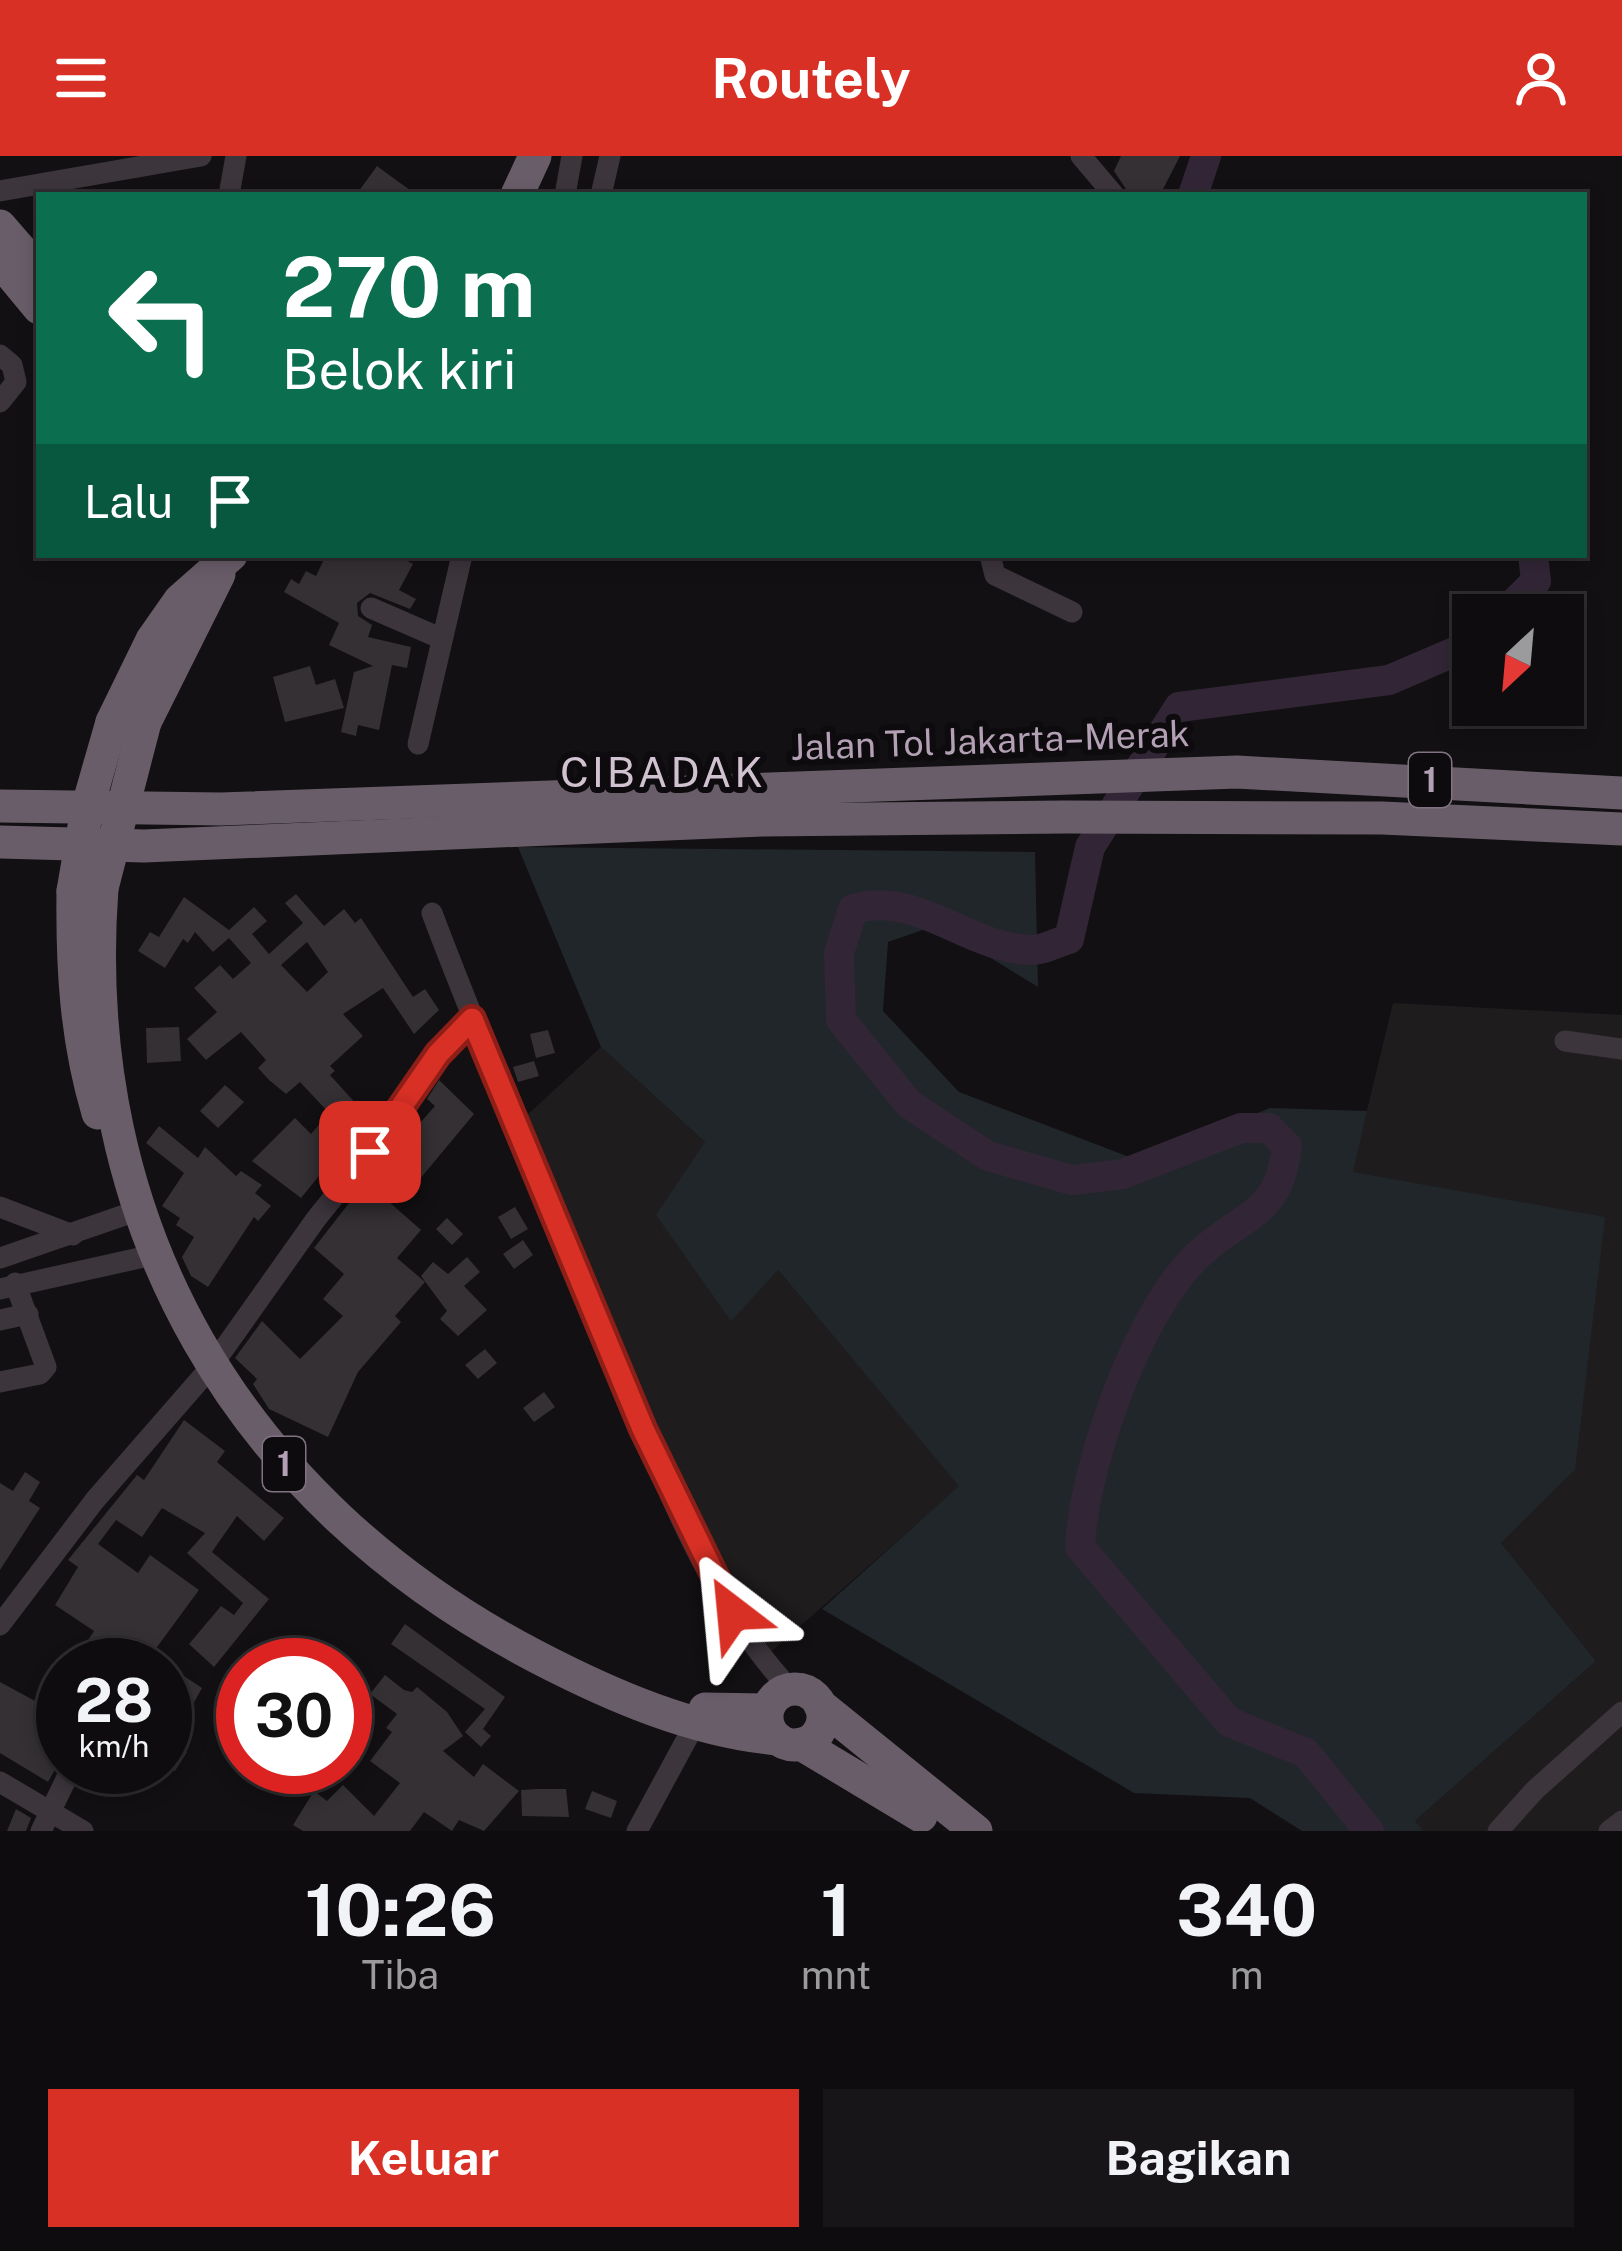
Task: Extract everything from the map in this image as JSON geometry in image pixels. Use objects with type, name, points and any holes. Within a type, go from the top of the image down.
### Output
[{"type":"highway","points":[[519,192],[535,156]]},
{"type":"highway","points":[[0,226],[36,268]]},
{"type":"highway","points":[[0,261],[36,304]]},
{"type":"highway","name":"1","points":[[228,558],[180,600],[152,640],[129,722],[87,809],[81,1054],[107,1142],[134,1195],[153,1255],[211,1367],[277,1456],[395,1571],[589,1684],[734,1735],[791,1718]]},
{"type":"highway","name":"Jalan Tol Jakarta–Merak","points":[[0,806],[221,809],[1069,774],[1237,772],[1622,794]]},
{"type":"highway","name":"Jalan Tol Jakarta–Merak","points":[[0,842],[143,846],[762,820],[1382,818],[1622,829]]},
{"type":"highway","name":"1","points":[[543,1660],[702,1708],[791,1718],[941,1831]]},
{"type":"highway","points":[[791,1718],[976,1831]]},
{"type":"street","points":[[0,191],[114,165],[201,156]]},
{"type":"street","points":[[230,192],[236,156]]},
{"type":"street","points":[[566,192],[572,156]]},
{"type":"street","points":[[602,192],[610,156]]},
{"type":"street","points":[[1081,156],[1106,165]]},
{"type":"street","points":[[0,356],[12,365],[16,382],[0,402]]},
{"type":"street","points":[[418,744],[460,558]]},
{"type":"street","points":[[991,558],[995,575],[1072,613]]},
{"type":"street","points":[[371,608],[440,638]]},
{"type":"street","points":[[432,914],[472,1019],[710,1575],[791,1718]]},
{"type":"street","points":[[0,1625],[94,1500],[211,1367],[316,1219],[398,1118],[438,1054],[472,1019]]},
{"type":"street","points":[[1565,1041],[1622,1049]]},
{"type":"street","points":[[0,1258],[63,1238],[134,1195]]},
{"type":"street","points":[[0,1207],[63,1238]]},
{"type":"street","points":[[63,1238],[63,1273]]},
{"type":"street","points":[[0,1382],[40,1374],[46,1367],[28,1314],[8,1286],[153,1255]]},
{"type":"street","points":[[0,1320],[28,1314]]},
{"type":"street","points":[[1498,1831],[1535,1790],[1622,1712]]},
{"type":"street","points":[[637,1831],[696,1722]]},
{"type":"street","points":[[0,1781],[45,1821],[83,1831]]},
{"type":"street","points":[[45,1821],[58,1794]]},
{"type":"street","points":[[1609,1831],[1622,1821]]},
{"type":"shaded area","points":[[518,847],[1035,852],[1038,987],[937,925],[888,942],[883,1011],[959,1092],[1140,1161],[1270,1108],[1367,1111],[1353,1172],[1605,1217],[1575,1470],[1501,1543],[1596,1661],[1415,1821],[1423,1831],[1302,1831],[1250,1798],[1134,1793],[822,1609],[959,1486],[778,1270],[731,1321],[656,1215],[705,1142],[601,1047]]},
{"type":"shaded area","points":[[1393,1003],[1622,1015],[1622,1831],[1423,1831],[1414,1822],[1596,1661],[1501,1543],[1575,1470],[1352,1172]]},
{"type":"shaded area","points":[[601,1047],[705,1142],[731,1320],[777,1269],[960,1486],[765,1657],[679,1503],[514,1127]]},
{"type":"building","points":[[1121,156],[1180,156],[1162,192],[1128,192],[1114,171]]},
{"type":"building","points":[[377,166],[413,192],[358,192]]},
{"type":"building","points":[[325,558],[402,558],[413,564],[399,590],[416,599],[410,609],[370,593],[357,603],[358,616],[372,625],[368,637],[411,647],[407,668],[392,665],[379,730],[358,725],[356,736],[341,732],[354,672],[373,666],[329,645],[339,623],[284,592],[291,579],[299,584],[306,571],[316,576]]},
{"type":"building","points":[[310,666],[316,685],[335,679],[344,708],[285,722],[273,677]]},
{"type":"building","points":[[296,894],[324,926],[344,909],[355,923],[361,918],[413,997],[425,989],[439,1010],[414,1034],[383,988],[343,1014],[363,1036],[330,1066],[335,1071],[330,1075],[358,1106],[347,1118],[358,1128],[301,1198],[252,1161],[295,1118],[311,1134],[329,1113],[300,1082],[286,1094],[269,1080],[258,1068],[266,1060],[241,1032],[206,1060],[187,1039],[217,1012],[194,988],[220,965],[233,979],[251,963],[229,938],[213,952],[195,932],[188,943],[183,939],[165,968],[138,951],[150,932],[159,937],[184,897],[229,930],[254,907],[267,921],[252,934],[269,954],[303,923],[285,903]],"holes":[[[307,942],[328,972],[307,992],[281,965]]]},
{"type":"building","points":[[179,1027],[181,1061],[147,1063],[146,1028]]},
{"type":"building","points":[[548,1030],[555,1053],[536,1058],[530,1034]]},
{"type":"building","points":[[534,1061],[539,1076],[518,1082],[513,1067]]},
{"type":"building","points":[[439,1080],[474,1114],[419,1180],[391,1156],[435,1106],[427,1099]]},
{"type":"building","points":[[225,1085],[244,1102],[218,1128],[200,1111]]},
{"type":"building","points":[[159,1126],[198,1158],[205,1147],[236,1176],[241,1171],[262,1185],[255,1193],[271,1206],[258,1221],[254,1217],[208,1287],[191,1276],[182,1257],[194,1237],[176,1225],[180,1218],[162,1206],[184,1173],[146,1143]]},
{"type":"building","points":[[381,1162],[386,1167],[376,1179],[393,1193],[387,1200],[421,1230],[397,1258],[425,1282],[395,1316],[401,1322],[358,1372],[328,1437],[269,1409],[253,1384],[257,1379],[235,1358],[262,1321],[300,1359],[343,1316],[323,1299],[344,1274],[314,1248]]},
{"type":"building","points":[[515,1207],[528,1229],[511,1239],[498,1217]]},
{"type":"building","points":[[447,1218],[463,1234],[452,1245],[436,1229]]},
{"type":"building","points":[[523,1240],[533,1255],[514,1269],[503,1254]]},
{"type":"building","points":[[467,1257],[480,1272],[464,1286],[487,1310],[458,1336],[440,1319],[447,1311],[421,1276],[433,1262],[448,1274]]},
{"type":"building","points":[[485,1349],[497,1363],[478,1379],[465,1365]]},
{"type":"building","points":[[544,1392],[555,1407],[534,1422],[523,1408]]},
{"type":"building","points":[[184,1420],[225,1451],[217,1462],[284,1518],[264,1541],[237,1516],[212,1552],[269,1599],[237,1638],[216,1638],[214,1667],[192,1647],[192,1640],[221,1606],[234,1615],[243,1603],[187,1553],[205,1533],[162,1508],[142,1537],[116,1520],[98,1544],[138,1573],[150,1555],[199,1590],[164,1638],[89,1638],[94,1631],[55,1605],[78,1567],[68,1560],[137,1475],[144,1480]]},
{"type":"building","points":[[25,1472],[40,1482],[29,1501],[40,1508],[0,1570],[0,1483],[13,1491]]},
{"type":"building","points":[[405,1624],[505,1697],[483,1729],[491,1736],[481,1747],[465,1732],[485,1709],[391,1644]]},
{"type":"building","points":[[385,1675],[404,1690],[412,1692],[417,1687],[447,1712],[463,1736],[443,1751],[474,1777],[483,1764],[519,1791],[484,1831],[459,1820],[452,1831],[424,1812],[410,1831],[303,1831],[293,1825],[312,1794],[327,1801],[334,1794],[352,1794],[374,1816],[400,1783],[372,1762],[392,1732],[386,1728],[397,1714],[372,1691]]},
{"type":"building","points":[[192,1681],[202,1688],[192,1706]]},
{"type":"building","points":[[0,1682],[36,1701],[36,1775],[0,1753]]},
{"type":"building","points":[[566,1789],[569,1817],[522,1816],[521,1790]]},
{"type":"building","points":[[592,1791],[617,1801],[611,1818],[585,1809]]},
{"type":"building","points":[[16,1809],[31,1818],[26,1831],[7,1831]]},
{"type":"waterway","points":[[1194,192],[1206,156]]},
{"type":"waterway","points":[[1523,594],[1536,581],[1533,558]]},
{"type":"waterway","points":[[1369,1831],[1306,1753],[1229,1722],[1080,1547],[1103,1433],[1155,1312],[1199,1254],[1267,1201],[1283,1169],[1287,1146],[1269,1128],[1241,1128],[1123,1174],[1072,1180],[988,1156],[909,1104],[841,1020],[839,953],[853,909],[877,905],[922,913],[1009,947],[1037,950],[1069,939],[1090,847],[1179,707],[1389,680],[1452,653]]},
{"type":"district","name":"CIBADAK","points":[[663,771]]},
{"type":"route","points":[[370,1152],[398,1118],[438,1054],[472,1019],[643,1429],[710,1575],[733,1613]]}]
